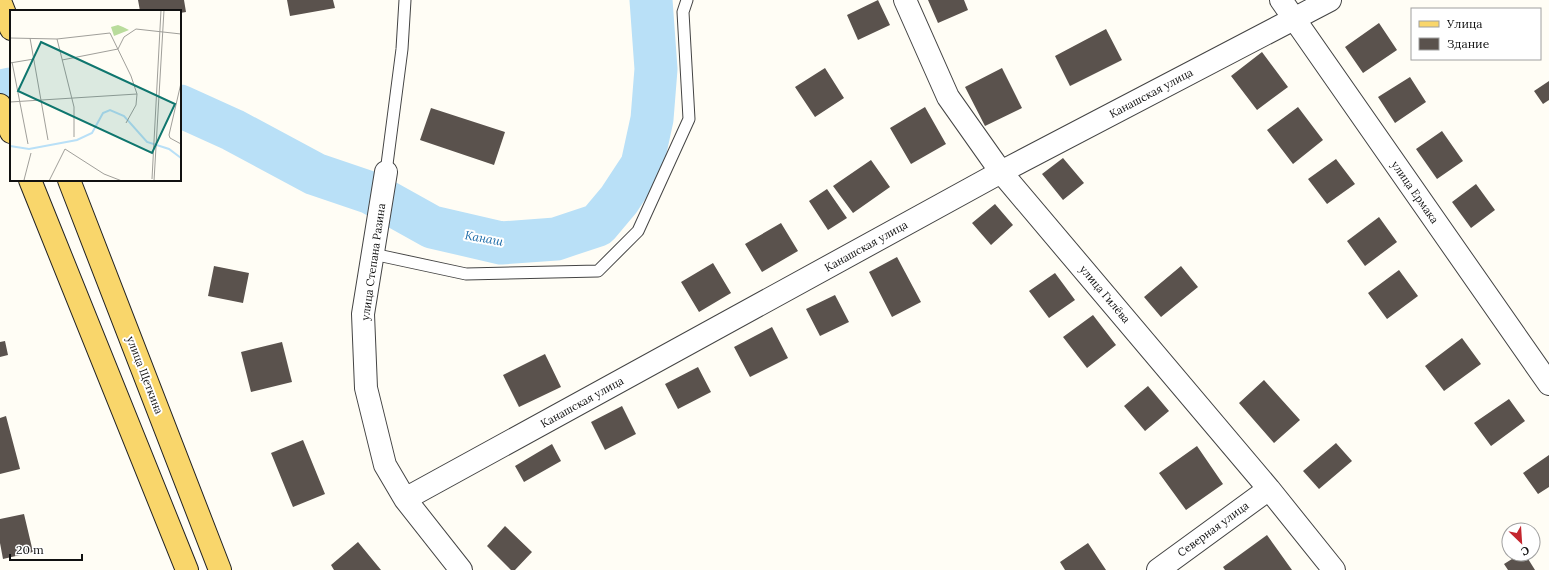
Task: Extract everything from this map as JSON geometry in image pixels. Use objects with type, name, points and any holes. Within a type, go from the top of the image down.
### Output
[{"type":"main road","points":[[0,1],[10,26]]},
{"type":"main road","points":[[0,105],[10,130]]},
{"type":"main road","points":[[30,181],[186,570]]},
{"type":"main road","name":"улица Щеткина","points":[[69,181],[220,570]]},
{"type":"street","name":"улица Гилёва","points":[[905,0],[948,97],[1001,172],[1269,489],[1334,570]]},
{"type":"street","name":"улица Ермака","points":[[1281,0],[1547,376]]},
{"type":"street","name":"Канашская улица","points":[[405,499],[1001,172],[1330,0]]},
{"type":"street","name":"улица Степана Разина","points":[[386,172],[363,314],[366,388],[385,465],[405,499],[461,570]]},
{"type":"street","name":"Северная улица","points":[[1158,570],[1269,489]]},
{"type":"lane","name":"улица Степана Разина","points":[[386,172],[402,49],[405,0]]},
{"type":"lane","points":[[374,249],[466,274],[598,271],[638,231],[689,119],[683,12],[687,0]]},
{"type":"building","points":[[138,0],[184,0],[186,12],[181,13],[181,10],[140,10]]},
{"type":"building","points":[[287,0],[333,0],[335,8],[290,16]]},
{"type":"building","points":[[878,0],[890,25],[858,40],[847,15]]},
{"type":"building","points":[[928,0],[964,0],[968,10],[938,23]]},
{"type":"building","points":[[1379,23],[1397,50],[1363,73],[1345,47]]},
{"type":"building","points":[[1106,29],[1122,60],[1070,86],[1055,56]]},
{"type":"building","points":[[1262,52],[1288,87],[1257,110],[1231,76]]},
{"type":"building","points":[[825,68],[844,98],[815,117],[795,87]]},
{"type":"building","points":[[1002,68],[1022,108],[985,126],[965,87]]},
{"type":"building","points":[[1410,77],[1426,102],[1395,123],[1378,97]]},
{"type":"building","points":[[1549,81],[1549,100],[1543,104],[1534,91]]},
{"type":"building","points":[[925,107],[946,144],[911,164],[890,128]]},
{"type":"building","points":[[1298,107],[1323,140],[1293,164],[1267,130]]},
{"type":"building","points":[[431,108],[505,132],[494,165],[420,140]]},
{"type":"building","points":[[1442,131],[1463,161],[1437,179],[1416,149]]},
{"type":"building","points":[[1063,158],[1084,183],[1063,200],[1042,174]]},
{"type":"building","points":[[1336,159],[1355,184],[1327,204],[1308,179]]},
{"type":"building","points":[[871,160],[890,187],[853,213],[833,186]]},
{"type":"building","points":[[1476,184],[1495,210],[1471,228],[1452,202]]},
{"type":"building","points":[[827,189],[847,218],[828,230],[809,201]]},
{"type":"building","points":[[995,204],[1013,225],[991,245],[972,223]]},
{"type":"building","points":[[1379,217],[1397,242],[1365,266],[1347,241]]},
{"type":"building","points":[[781,223],[798,251],[762,272],[745,244]]},
{"type":"building","points":[[897,257],[921,302],[892,317],[869,272]]},
{"type":"building","points":[[713,263],[731,293],[699,312],[681,282]]},
{"type":"building","points":[[214,266],[249,273],[243,303],[208,296]]},
{"type":"building","points":[[1181,266],[1198,287],[1161,317],[1144,297]]},
{"type":"building","points":[[1399,270],[1418,296],[1387,319],[1368,293]]},
{"type":"building","points":[[1055,273],[1075,300],[1049,318],[1029,291]]},
{"type":"building","points":[[835,295],[849,322],[820,336],[806,309]]},
{"type":"building","points":[[1093,315],[1116,345],[1087,368],[1063,337]]},
{"type":"building","points":[[772,327],[788,358],[750,377],[734,347]]},
{"type":"building","points":[[1462,338],[1481,364],[1444,391],[1425,366]]},
{"type":"building","points":[[5,341],[8,355],[0,357],[0,342]]},
{"type":"building","points":[[282,342],[292,382],[251,392],[241,352]]},
{"type":"building","points":[[545,354],[561,387],[519,407],[503,375]]},
{"type":"building","points":[[698,367],[711,392],[678,409],[665,384]]},
{"type":"building","points":[[1264,380],[1300,420],[1274,443],[1239,403]]},
{"type":"building","points":[[1148,386],[1169,411],[1145,431],[1124,406]]},
{"type":"building","points":[[1509,399],[1525,421],[1491,446],[1474,423]]},
{"type":"building","points":[[622,406],[636,434],[605,450],[591,422]]},
{"type":"building","points":[[6,416],[20,469],[0,474],[0,418]]},
{"type":"building","points":[[303,440],[325,494],[293,507],[271,453]]},
{"type":"building","points":[[1336,443],[1352,461],[1319,489],[1303,471]]},
{"type":"building","points":[[552,444],[561,461],[524,482],[515,466]]},
{"type":"building","points":[[1197,446],[1223,484],[1186,510],[1159,473]]},
{"type":"building","points":[[1549,455],[1549,487],[1538,494],[1523,473]]},
{"type":"building","points":[[24,514],[33,552],[3,559],[0,543],[0,519]]},
{"type":"building","points":[[505,526],[532,552],[515,570],[511,570],[487,546]]},
{"type":"building","points":[[1267,535],[1292,570],[1225,570],[1223,567]]},
{"type":"building","points":[[358,542],[381,570],[334,570],[331,565]]},
{"type":"building","points":[[1088,543],[1106,570],[1065,570],[1060,562]]},
{"type":"building","points":[[1507,562],[1530,562],[1535,570],[1508,570],[1504,564]]},
{"type":"waterway","name":"Канаш","points":[[181,106],[233,130],[315,174],[371,193],[432,227],[501,243],[556,239],[598,225],[619,200],[642,165],[652,119],[656,69],[651,0]]},
{"type":"waterway","name":"Канаш","points":[[0,91],[10,89]]}]
